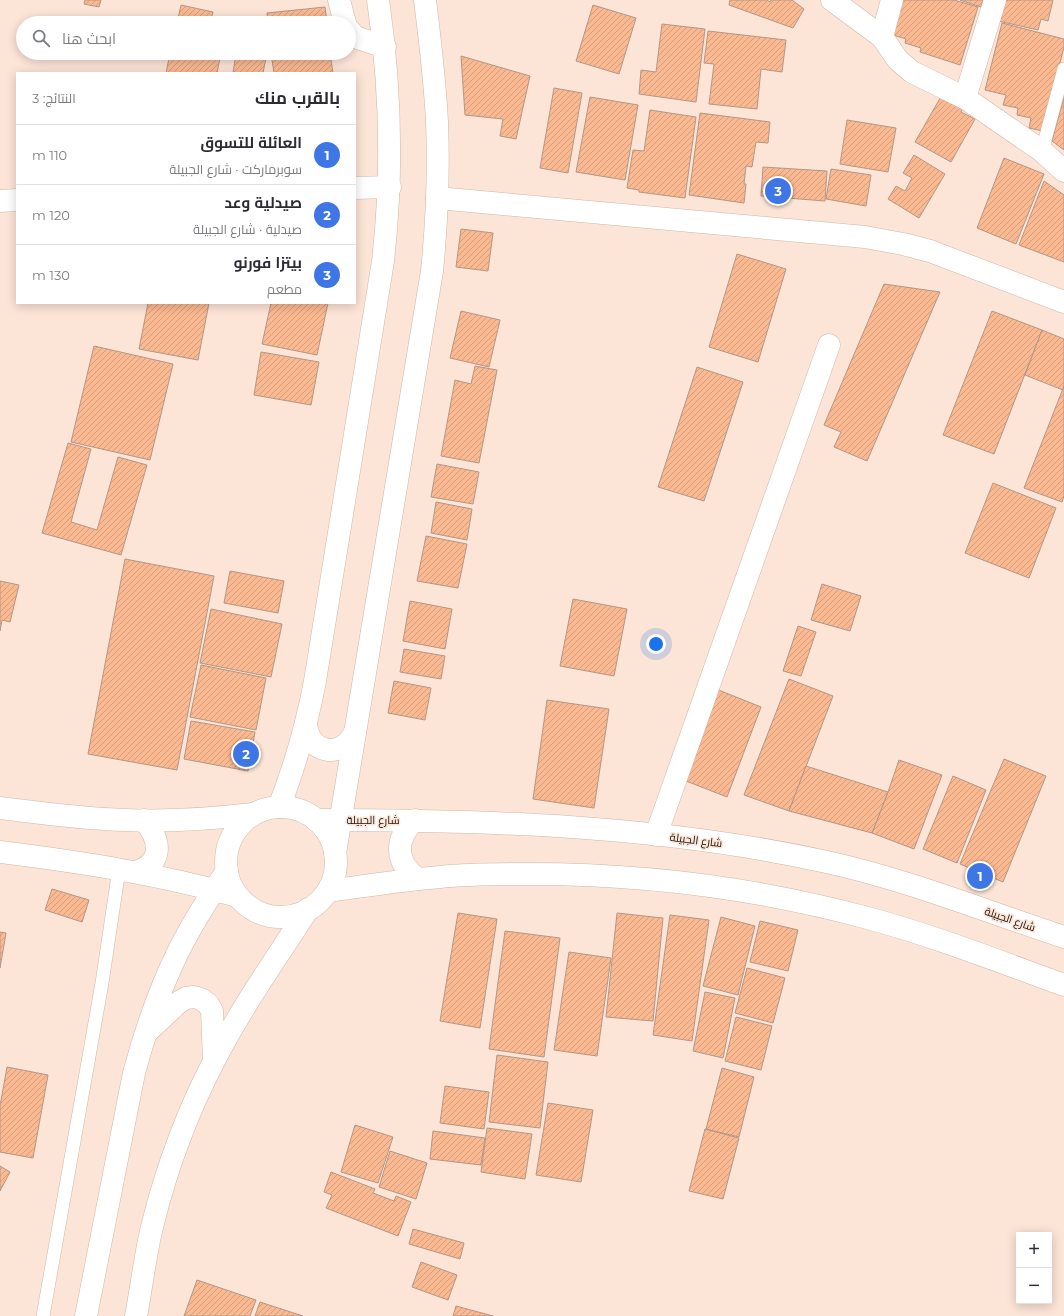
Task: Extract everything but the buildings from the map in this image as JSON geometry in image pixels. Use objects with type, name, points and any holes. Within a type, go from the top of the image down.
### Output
[{"type":"street","points":[[339,0],[343,16]]},
{"type":"street","points":[[279,807],[306,723],[315,681],[378,297],[387,224],[390,187],[390,116],[385,47],[378,0]]},
{"type":"street","points":[[335,853],[432,271],[438,168],[434,70],[425,0]]},
{"type":"street","points":[[832,0],[882,37],[898,60],[912,72],[965,98],[1042,151],[1064,170]]},
{"type":"street","points":[[882,37],[892,0]]},
{"type":"street","points":[[965,98],[995,0]]},
{"type":"street","points":[[356,37],[385,47]]},
{"type":"street","points":[[356,188],[390,187]]},
{"type":"street","points":[[437,198],[865,237],[904,244],[930,251],[1064,302]]},
{"type":"street","points":[[0,201],[16,200]]},
{"type":"street","points":[[656,835],[829,345]]},
{"type":"street","points":[[306,723],[310,739],[322,749],[339,749],[352,740],[355,732]]},
{"type":"street","points":[[0,808],[93,818],[190,820],[253,814],[279,807],[292,808],[305,812],[325,829],[331,840],[335,853],[336,866],[333,879],[328,891],[319,902],[296,915],[283,917],[270,916],[257,911],[237,896],[227,871],[226,858],[234,833],[243,822],[253,814]]},
{"type":"street","points":[[128,870],[144,869],[151,864],[155,856],[157,840],[144,820]]},
{"type":"street","name":"شارع الجبيلة","points":[[316,820],[486,822],[714,841],[771,850],[828,862],[885,877],[934,892],[1064,937]]},
{"type":"street","points":[[415,820],[402,835],[400,855],[403,865],[409,873],[418,879]]},
{"type":"street","points":[[0,852],[128,870],[237,896]]},
{"type":"street","points":[[86,1316],[134,1073],[145,1034],[158,996],[178,952],[201,911],[227,871]]},
{"type":"street","points":[[328,891],[441,876],[502,874],[624,876],[685,883],[745,891],[864,917],[930,937],[1064,985]]},
{"type":"street","points":[[136,1316],[144,1265],[153,1224],[177,1144],[191,1109],[214,1061],[236,1021],[308,909]]},
{"type":"street","points":[[145,1034],[186,998],[194,997],[201,999],[208,1004],[212,1011],[214,1061]]},
{"type":"lane","points":[[1042,151],[1064,69]]},
{"type":"lane","points":[[43,1316],[102,983],[128,870]]},
{"type":"place","name":"بيتزا فورنو","points":[[778,191]]},
{"type":"place","name":"صيدلية وعد","points":[[246,754]]},
{"type":"place","name":"العائلة للتسوق","points":[[980,876]]}]
